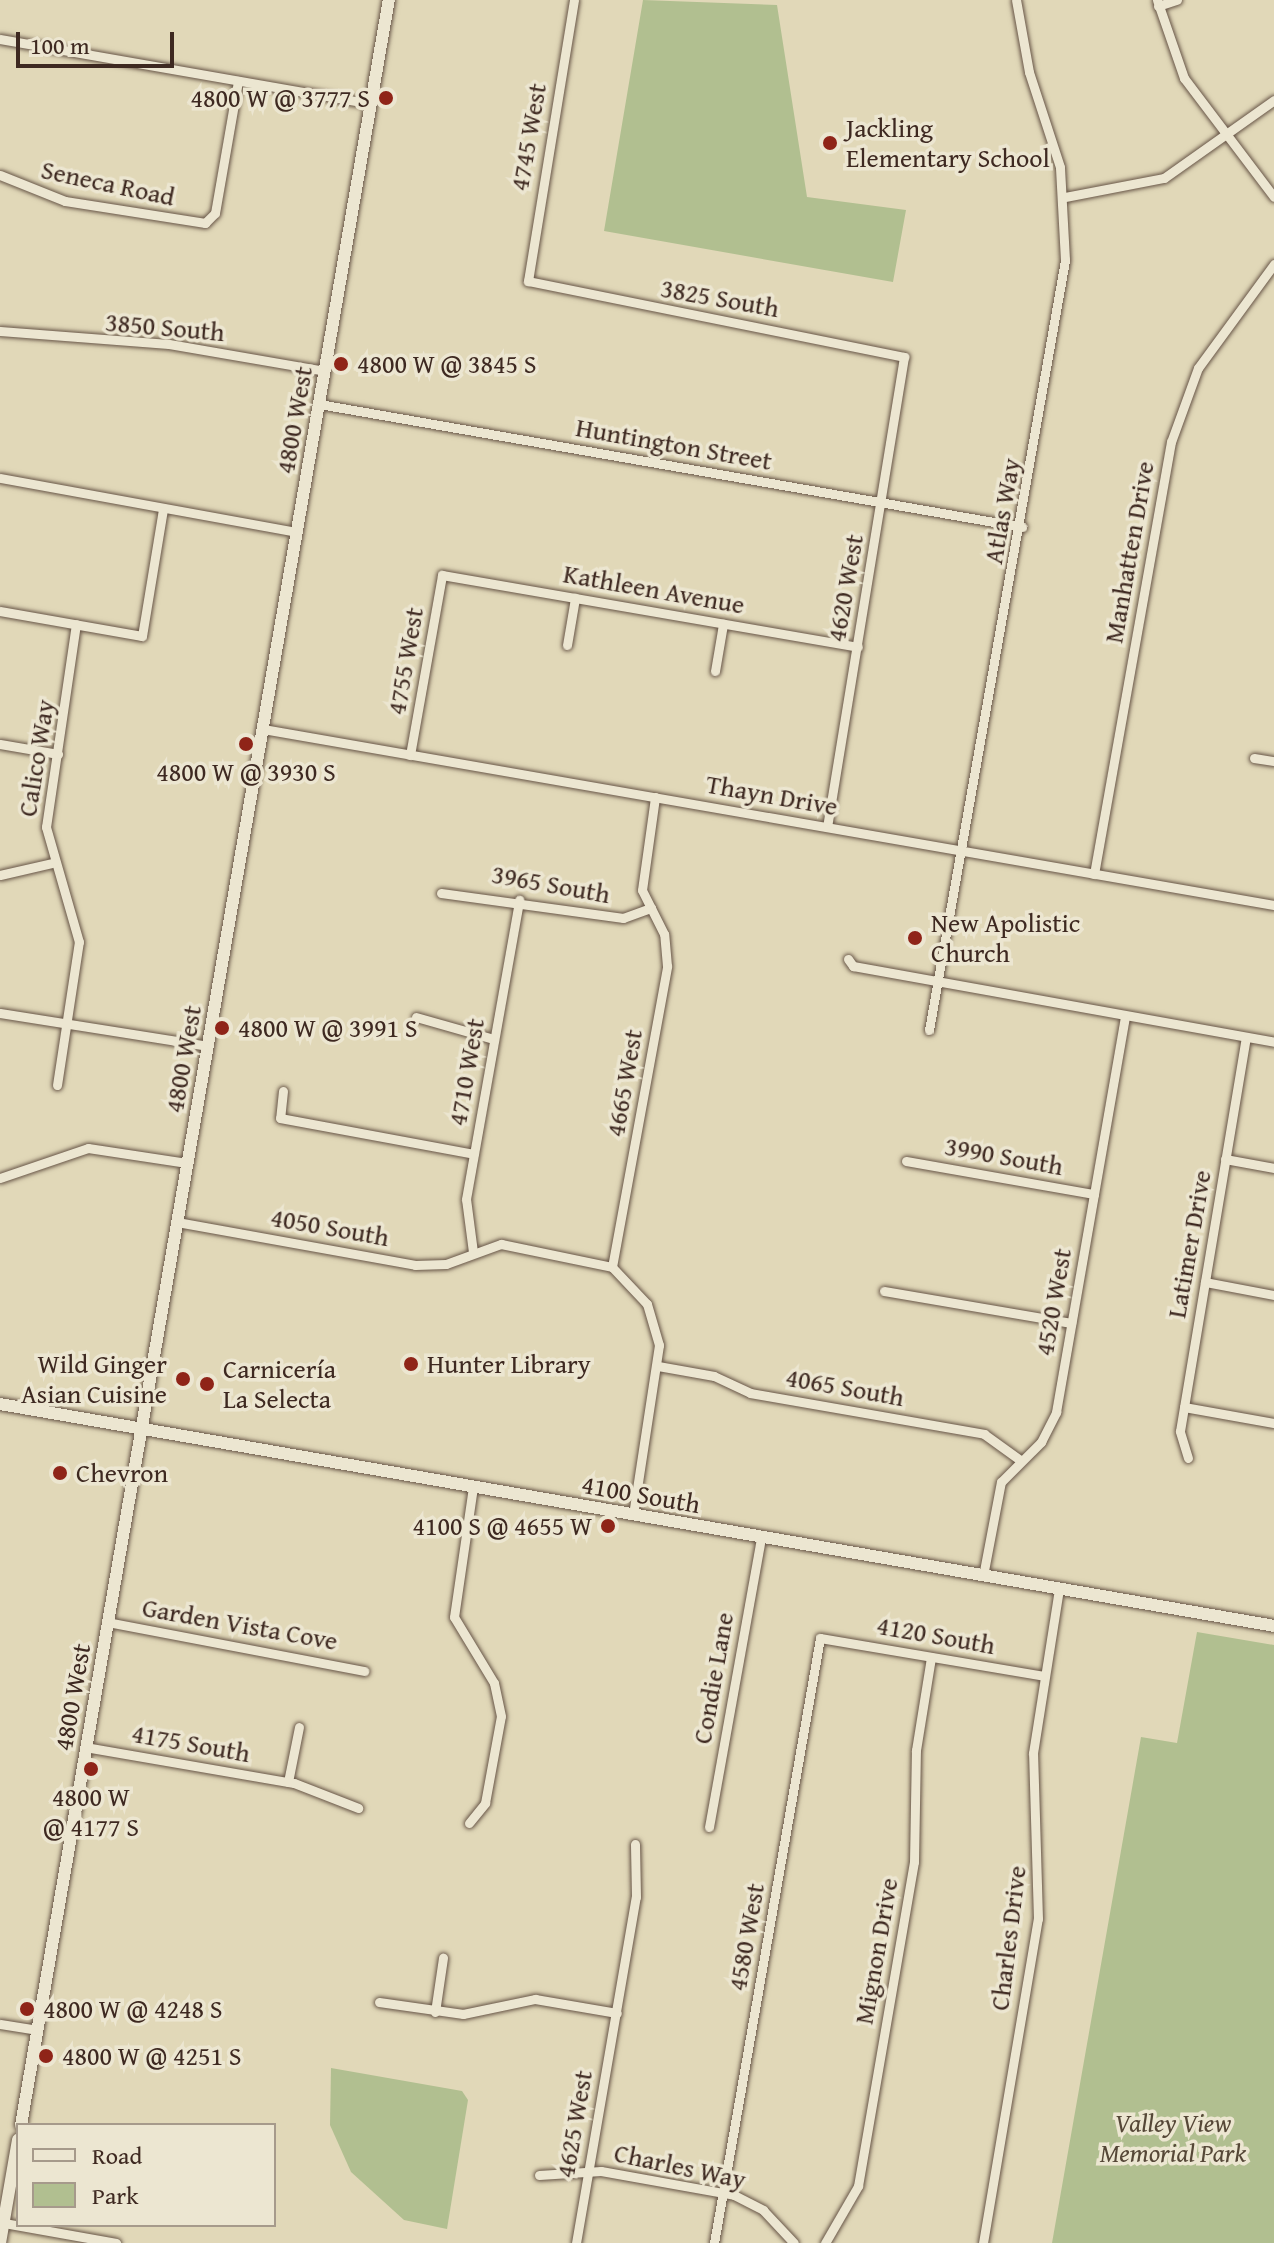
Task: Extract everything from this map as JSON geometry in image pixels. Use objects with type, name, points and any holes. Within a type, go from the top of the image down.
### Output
[{"type":"main road","name":"4800 West","points":[[21,2123],[389,0]]},
{"type":"main road","name":"4100 South","points":[[0,1404],[1274,1626]]},
{"type":"main road","points":[[0,2243],[16,2152]]},
{"type":"street","name":"4745 West","points":[[528,281],[574,0]]},
{"type":"street","name":"Atlas Way","points":[[929,1030],[941,982],[1063,282],[1065,197],[1016,0]]},
{"type":"street","points":[[1177,0],[1158,3],[1184,78],[1274,197]]},
{"type":"street","points":[[0,39],[371,104]]},
{"type":"street","name":"Seneca Road","points":[[0,175],[76,204],[209,221],[238,81]]},
{"type":"street","points":[[1065,197],[1164,178],[1226,137],[1274,100]]},
{"type":"street","name":"Manhatten Drive","points":[[1094,874],[1171,442],[1198,368],[1274,264]]},
{"type":"street","name":"3825 South","points":[[528,281],[904,357]]},
{"type":"street","name":"3850 South","points":[[0,331],[169,344],[325,371]]},
{"type":"street","name":"4620 West","points":[[827,827],[904,357]]},
{"type":"street","name":"Huntington Street","points":[[319,404],[1022,527]]},
{"type":"street","points":[[0,478],[297,532]]},
{"type":"street","points":[[0,611],[142,636],[163,509]]},
{"type":"street","name":"Kathleen Avenue","points":[[442,575],[858,647]]},
{"type":"street","name":"4755 West","points":[[410,755],[442,575]]},
{"type":"street","points":[[567,645],[575,598]]},
{"type":"street","name":"Calico Way","points":[[57,1085],[68,1023],[78,933],[52,863],[46,827],[76,624]]},
{"type":"street","points":[[715,671],[723,624]]},
{"type":"street","name":"Thayn Drive","points":[[263,729],[1274,905]]},
{"type":"street","points":[[0,744],[58,754]]},
{"type":"street","points":[[1254,758],[1274,761]]},
{"type":"street","name":"4665 West","points":[[612,1267],[667,966],[664,934],[642,881],[655,797]]},
{"type":"street","points":[[0,875],[52,863]]},
{"type":"street","name":"3965 South","points":[[441,893],[519,900],[623,918],[651,908]]},
{"type":"street","name":"4710 West","points":[[473,1252],[465,1221],[519,900]]},
{"type":"street","points":[[848,959],[941,982],[1274,1042]]},
{"type":"street","points":[[0,1013],[208,1046]]},
{"type":"street","name":"4520 West","points":[[983,1576],[998,1489],[1053,1421],[1125,1016]]},
{"type":"street","points":[[416,1017],[494,1039]]},
{"type":"street","name":"Latimer Drive","points":[[1188,1458],[1180,1437],[1184,1407],[1246,1037]]},
{"type":"street","points":[[283,1091],[280,1118],[474,1154]]},
{"type":"street","points":[[0,1178],[88,1148],[187,1163]]},
{"type":"street","points":[[1225,1159],[1274,1168]]},
{"type":"street","name":"3990 South","points":[[906,1161],[1094,1194]]},
{"type":"street","name":"4050 South","points":[[177,1222],[415,1265],[446,1264],[473,1252],[514,1245],[612,1267]]},
{"type":"street","points":[[612,1267],[647,1304],[659,1345],[633,1515]]},
{"type":"street","points":[[1205,1282],[1274,1295]]},
{"type":"street","points":[[884,1291],[1071,1323]]},
{"type":"street","name":"4065 South","points":[[658,1366],[714,1376],[746,1393],[989,1435],[1020,1460]]},
{"type":"street","points":[[1184,1407],[1274,1423]]},
{"type":"street","points":[[469,1823],[485,1803],[501,1716],[494,1683],[454,1617],[473,1487]]},
{"type":"street","name":"Condie Lane","points":[[709,1827],[761,1537]]},
{"type":"street","name":"Charles Drive","points":[[983,2243],[1038,1919],[1033,1753],[1059,1589]]},
{"type":"street","name":"Garden Vista Cove","points":[[107,1622],[364,1671]]},
{"type":"street","name":"4120 South","points":[[820,1638],[1044,1676]]},
{"type":"street","name":"4580 West","points":[[714,2243],[820,1638]]},
{"type":"street","name":"Mignon Drive","points":[[825,2243],[858,2186],[914,1862],[916,1750],[931,1657]]},
{"type":"street","points":[[288,1782],[299,1727]]},
{"type":"street","name":"4175 South","points":[[85,1747],[288,1782],[358,1808]]},
{"type":"street","name":"4625 West","points":[[576,2243],[636,1897],[635,1844]]},
{"type":"street","points":[[435,2012],[443,1958]]},
{"type":"street","points":[[379,2002],[463,2014],[523,1999],[617,2013]]},
{"type":"street","points":[[0,2024],[37,2030]]},
{"type":"street","name":"Charles Way","points":[[539,2175],[589,2170],[723,2193],[755,2204],[794,2243]]},
{"type":"street","points":[[4,2223],[16,2225]]},
{"type":"street","points":[[26,2227],[116,2243]]},
{"type":"green space","points":[[643,0],[777,5],[807,197],[906,210],[893,282],[604,231]]},
{"type":"green space","name":"Valley View Memorial Park","points":[[1197,1632],[1274,1645],[1274,2243],[1052,2243],[1141,1737],[1177,1743]]},
{"type":"green space","points":[[331,2068],[462,2091],[468,2100],[447,2229],[404,2220],[351,2172],[330,2125]]},
{"type":"place","name":"4800 W @ 3777 S","points":[[386,98]]},
{"type":"place","name":"Jackling Elementary School","points":[[830,143]]},
{"type":"place","name":"4800 W @ 3845 S","points":[[341,364]]},
{"type":"place","name":"4800 W @ 3930 S","points":[[246,744]]},
{"type":"place","name":"New Apolistic Church","points":[[915,938]]},
{"type":"place","name":"4800 W @ 3991 S","points":[[222,1028]]},
{"type":"place","name":"Hunter Library","points":[[411,1364]]},
{"type":"place","name":"Wild Ginger Asian Cuisine","points":[[183,1379]]},
{"type":"place","name":"Carnicería La Selecta","points":[[207,1384]]},
{"type":"place","name":"Chevron","points":[[60,1473]]},
{"type":"place","name":"4100 S @ 4655 W","points":[[608,1526]]},
{"type":"place","name":"4800 W @ 4177 S","points":[[91,1769]]},
{"type":"place","name":"4800 W @ 4248 S","points":[[27,2009]]},
{"type":"place","name":"4800 W @ 4251 S","points":[[46,2056]]}]
